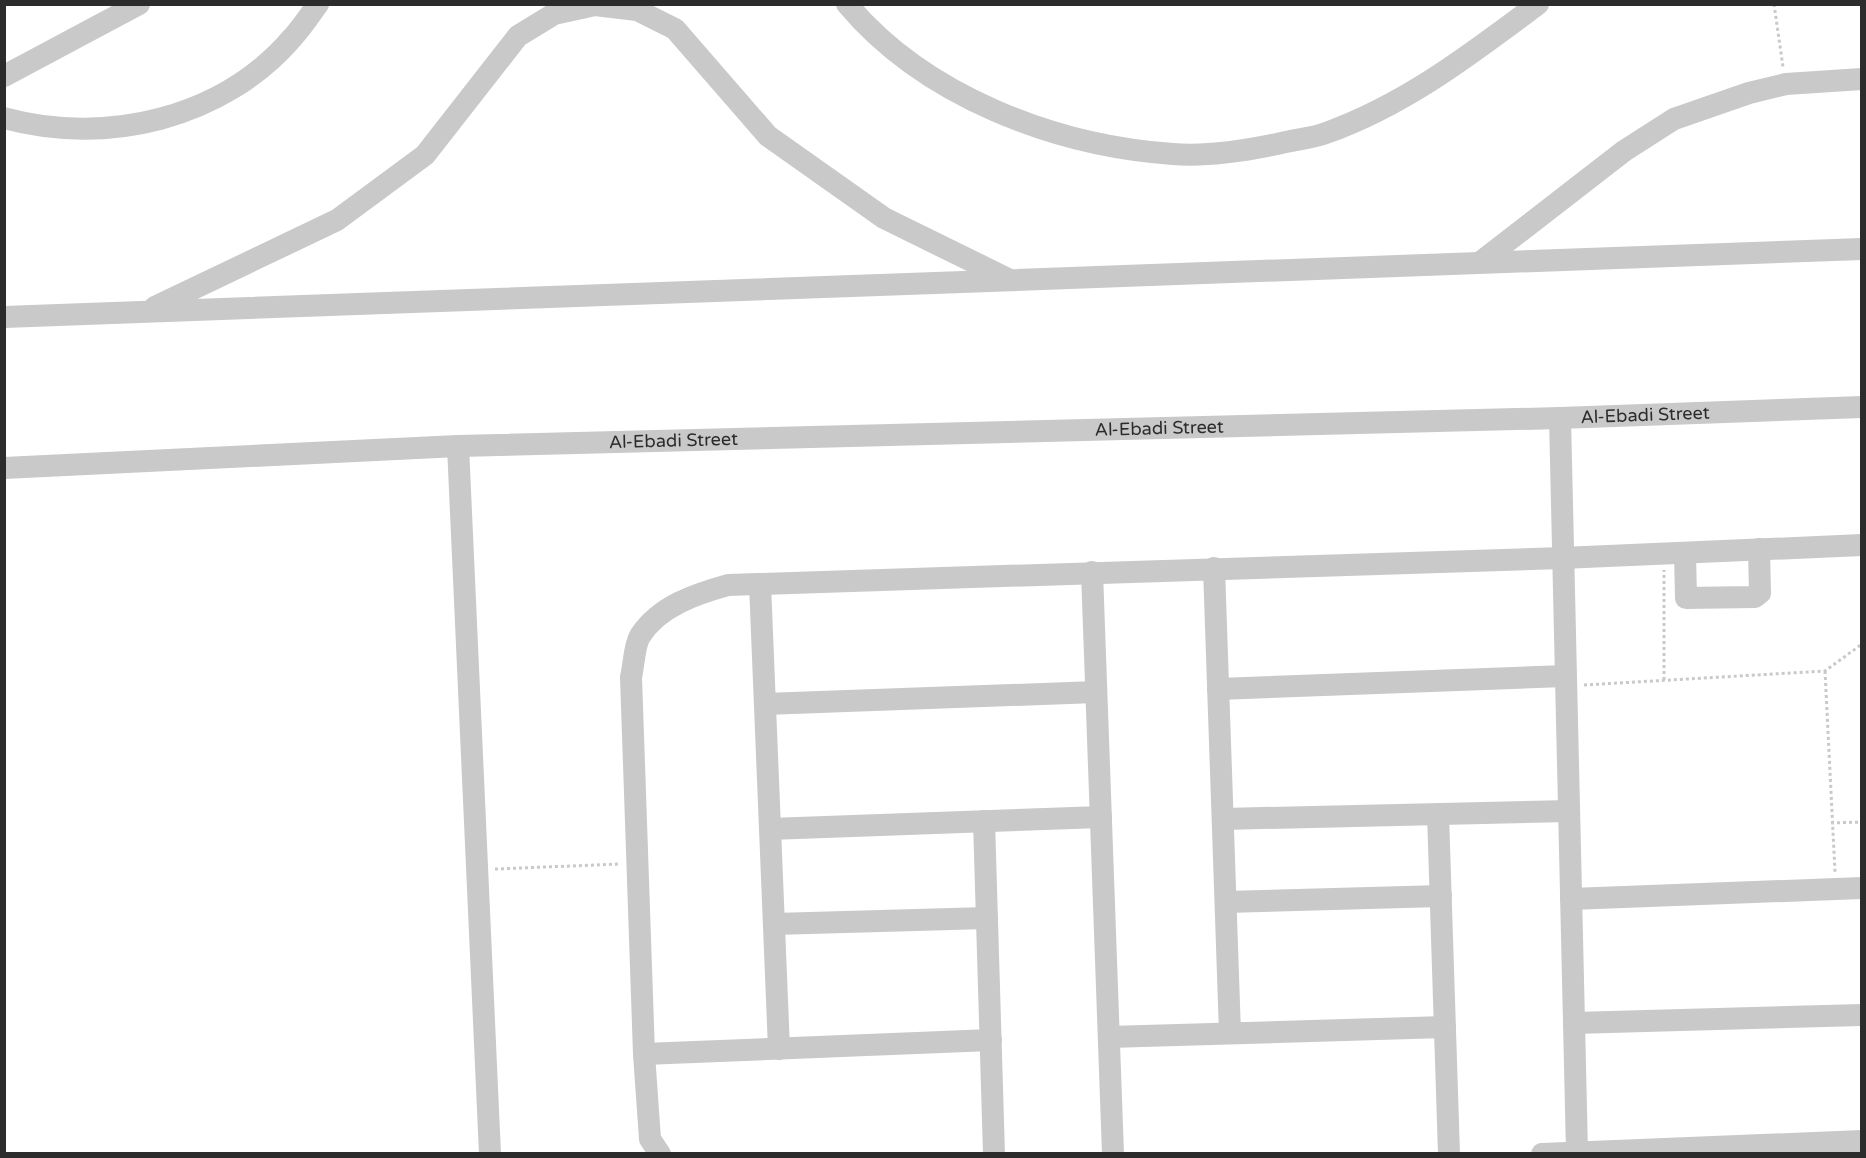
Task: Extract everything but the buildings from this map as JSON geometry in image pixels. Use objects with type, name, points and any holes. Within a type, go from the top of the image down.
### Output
[{"type":"street","points":[[4,76],[139,4]]},
{"type":"street","points":[[4,118],[59,129],[111,129],[162,119],[210,101],[254,73],[292,39],[318,4]]},
{"type":"street","points":[[847,4],[919,71],[989,107],[1041,127],[1098,143],[1174,154],[1246,150],[1324,134],[1379,112],[1438,78],[1538,4]]},
{"type":"street","points":[[146,312],[338,220],[425,155],[518,36],[554,14],[595,5],[637,10],[675,29],[768,136],[884,218],[1011,281]]},
{"type":"street","points":[[1482,261],[1624,151],[1674,119],[1786,84],[1862,79]]},
{"type":"street","points":[[4,317],[1011,281],[1482,261],[1862,249]]},
{"type":"street","points":[[4,300],[78,314]]},
{"type":"street","name":"Al-Ebadi Street","points":[[4,468],[458,446],[1560,418],[1862,407]]},
{"type":"street","points":[[1560,418],[1577,1152]]},
{"type":"street","points":[[458,446],[490,1154]]},
{"type":"street","points":[[660,1154],[650,1139],[644,1054],[631,677],[640,637],[664,612],[694,594],[728,585],[1562,558],[1862,545]]},
{"type":"street","points":[[1675,553],[1686,598],[1755,597],[1760,593],[1759,549]]},
{"type":"street","points":[[1214,568],[1230,1033]]},
{"type":"street","points":[[1092,572],[1113,1154]]},
{"type":"street","points":[[760,584],[779,1049]]},
{"type":"street","points":[[1218,689],[1565,681]]},
{"type":"street","points":[[765,704],[1096,692]]},
{"type":"street","points":[[1223,819],[1569,811]]},
{"type":"street","points":[[1438,814],[1449,1154]]},
{"type":"street","points":[[770,829],[1101,817]]},
{"type":"street","points":[[984,821],[994,1154]]},
{"type":"street","points":[[1571,899],[1862,888]]},
{"type":"street","points":[[1226,902],[1441,896]]},
{"type":"street","points":[[774,924],[987,918]]},
{"type":"street","points":[[1574,1023],[1862,1015]]},
{"type":"street","points":[[1109,1037],[1445,1027]]},
{"type":"street","points":[[644,1054],[991,1041]]},
{"type":"street","points":[[1542,1154],[1862,1141]]},
{"type":"path","points":[[1774,4],[1786,84]]},
{"type":"path","points":[[1664,680],[1675,553]]},
{"type":"path","points":[[1565,681],[1664,680],[1825,670],[1862,644]]},
{"type":"path","points":[[1825,670],[1836,888]]},
{"type":"path","points":[[1832,823],[1862,822]]},
{"type":"path","points":[[477,870],[638,864]]}]
